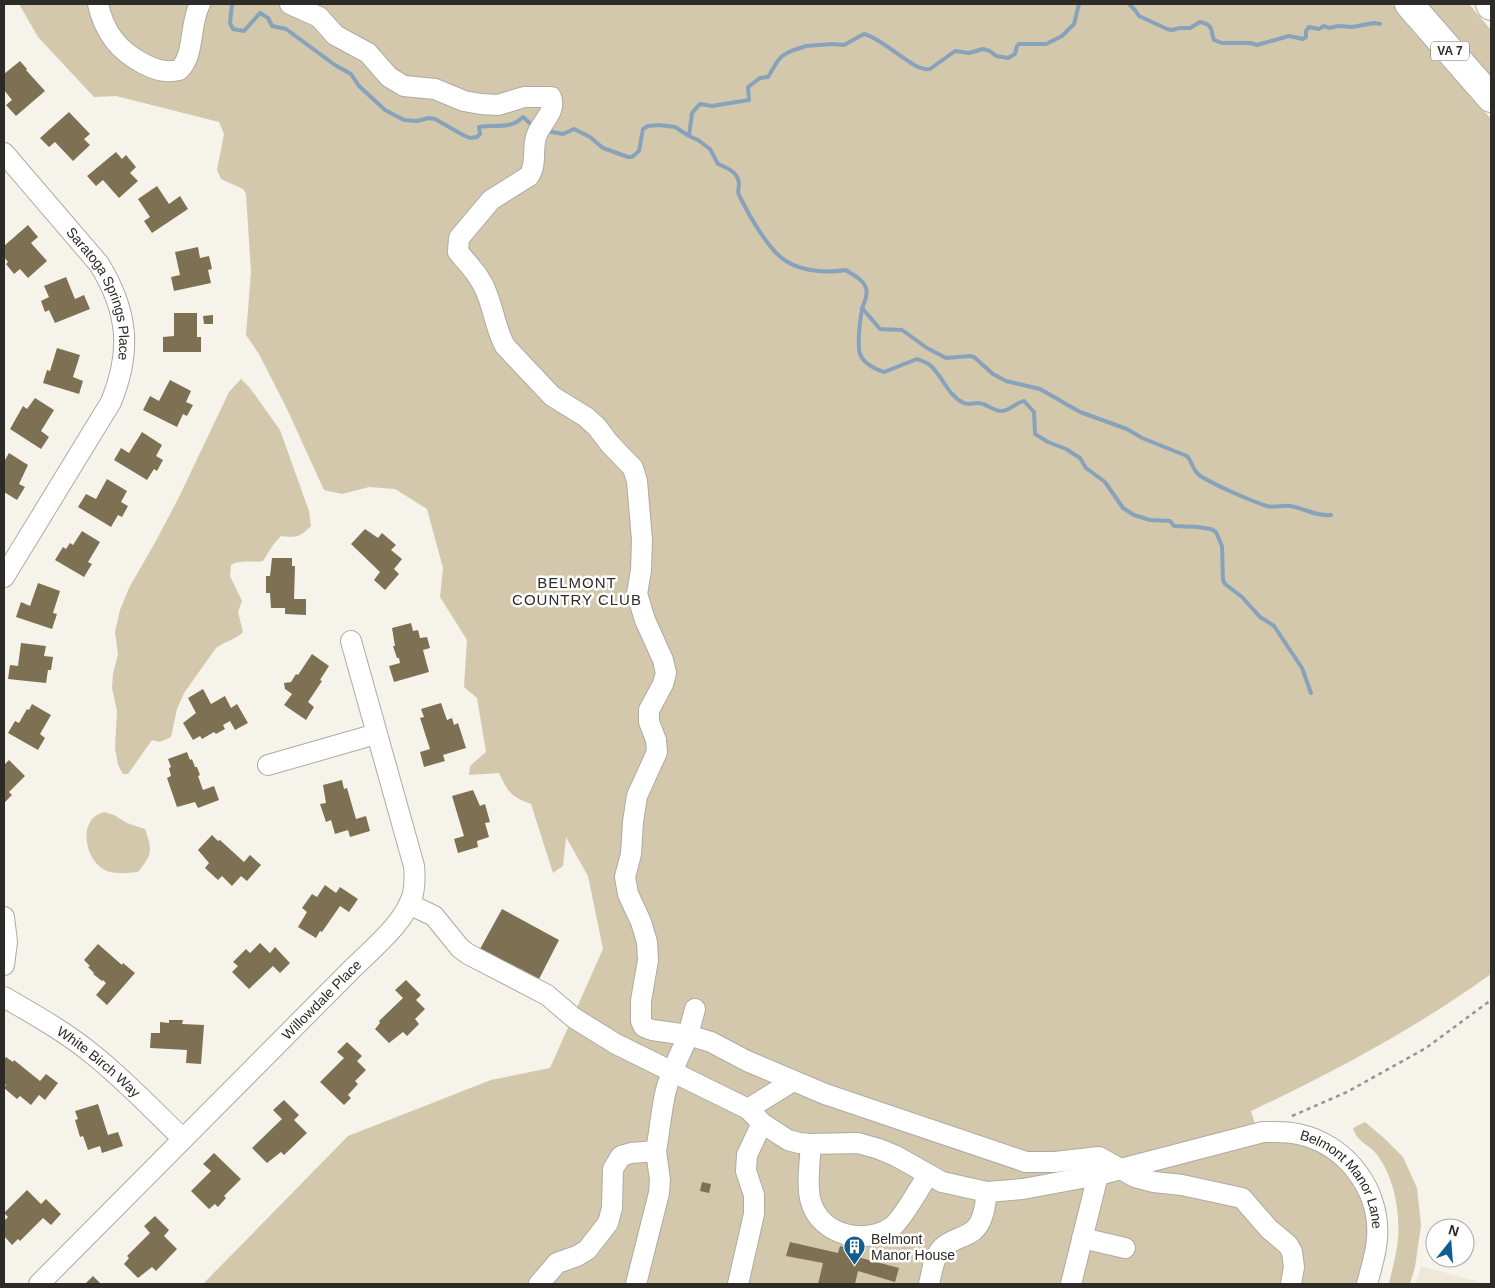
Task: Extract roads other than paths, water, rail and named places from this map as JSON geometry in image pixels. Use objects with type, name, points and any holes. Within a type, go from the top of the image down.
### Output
[{"type":"highway","name":"VA 7","points":[[1409,4],[1491,98]]},
{"type":"street","points":[[98,4],[104,24],[118,46],[138,61],[167,72],[179,70],[187,60],[194,21],[200,4]]},
{"type":"street","points":[[290,4],[315,14],[335,35],[368,54],[389,78],[398,84],[435,89],[464,101],[481,104],[498,105],[524,98],[550,97],[551,111],[535,139],[533,170],[529,176],[491,200],[459,238],[458,252],[476,273],[487,293],[499,336],[504,346],[552,396],[597,426],[609,443],[633,468],[635,474],[642,535],[641,570],[637,594],[644,620],[663,660],[666,672],[663,684],[649,710],[649,722],[656,740],[657,752],[636,796],[631,854],[625,877],[628,894],[639,917],[647,942],[648,960],[641,1001],[644,1027],[652,1030],[688,1035],[711,1042],[747,1061],[825,1094],[1026,1162],[1055,1162],[1099,1157],[1135,1176],[1154,1182],[1182,1185],[1242,1198],[1292,1252],[1294,1267],[1291,1284]]},
{"type":"street","name":"Saratoga Springs Place","points":[[4,153],[99,264],[110,282],[118,301],[123,320],[125,342],[120,376],[111,402],[4,577]]},
{"type":"street","name":"Willowdale Place","points":[[39,1284],[366,956],[398,922],[409,904],[415,882],[414,866],[351,641]]},
{"type":"street","points":[[268,766],[376,734]]},
{"type":"street","points":[[409,904],[434,916],[460,948],[468,954],[547,995],[574,1018],[616,1044],[748,1109],[762,1123],[788,1140],[811,1144],[858,1144],[879,1149],[896,1156],[928,1175],[895,1224],[873,1236],[859,1237],[844,1234],[830,1228],[821,1219],[810,1200],[811,1144]]},
{"type":"street","points":[[4,917],[7,942],[4,965]]},
{"type":"street","name":"White Birch Way","points":[[4,997],[56,1028],[89,1052],[120,1077],[183,1139]]},
{"type":"street","points":[[636,1284],[659,1193],[660,1180],[656,1151],[661,1112],[672,1072],[688,1035],[695,1009]]},
{"type":"street","points":[[748,1109],[793,1081]]},
{"type":"street","points":[[738,1284],[754,1214],[754,1195],[746,1171],[747,1155],[762,1123]]},
{"type":"street","name":"Belmont Manor Lane","points":[[928,1175],[955,1186],[987,1192],[1023,1189],[1122,1170],[1263,1132],[1282,1131],[1299,1134],[1316,1139],[1331,1147],[1345,1158],[1366,1185],[1373,1202],[1377,1220],[1375,1255],[1367,1284]]},
{"type":"street","points":[[539,1284],[557,1263],[577,1256],[587,1250],[608,1223],[612,1208],[613,1169],[621,1156],[631,1153],[656,1151]]},
{"type":"street","points":[[1071,1284],[1098,1175]]},
{"type":"street","points":[[929,1284],[935,1260],[942,1248],[957,1238],[973,1231],[982,1219],[987,1192]]},
{"type":"street","points":[[1082,1238],[1125,1248]]},
{"type":"waterway","points":[[232,4],[230,23],[233,29],[244,31],[260,13],[268,18],[272,26],[286,29],[335,65],[351,74],[359,86],[385,110],[404,120],[435,119],[470,138],[477,137],[480,134],[479,127],[513,124],[523,117],[533,126]]},
{"type":"waterway","points":[[689,136],[692,113],[700,104],[712,106],[749,100],[748,87],[760,78],[768,77],[782,56],[791,51],[806,46],[844,45],[864,34],[881,42],[907,61],[923,69],[930,69],[955,51],[969,53],[983,49],[990,51],[996,56],[1008,58],[1015,54],[1019,44],[1046,44],[1062,36],[1074,24],[1079,4]]},
{"type":"waterway","points":[[1129,4],[1139,16],[1167,29],[1190,28],[1200,22],[1204,23],[1210,26],[1214,40],[1222,43],[1250,43],[1257,45],[1289,36],[1303,39],[1306,37],[1306,31],[1309,27],[1319,29],[1324,26],[1329,28],[1380,24]]},
{"type":"waterway","points":[[546,131],[563,134],[574,129],[590,137],[603,148],[628,157],[632,157],[639,151],[643,129],[648,126],[675,127],[698,140],[710,149],[718,164],[735,173],[739,184],[738,194],[766,241],[779,256],[793,265],[807,269],[823,271],[846,270],[863,282],[867,294],[861,314],[859,345],[860,354],[867,363],[884,372],[917,359],[923,361],[935,370],[954,396],[966,404],[980,403],[1003,411],[1024,401],[1034,412],[1035,434],[1080,458],[1086,468],[1105,482],[1123,508],[1134,515],[1150,520],[1170,521],[1174,526],[1197,527],[1211,529],[1216,532],[1222,546],[1223,580],[1225,584],[1242,597],[1260,617],[1274,626],[1302,668],[1311,693]]},
{"type":"waterway","points":[[862,308],[880,329],[902,330],[927,348],[946,358],[974,357],[993,374],[1006,381],[1040,389],[1080,412],[1127,429],[1142,438],[1187,456],[1199,475],[1232,492],[1267,506],[1290,506],[1321,515],[1331,515]]},
{"type":"place","name":"Belmont Manor House","points":[[855,1266]]},
{"type":"district","name":"BELMONT COUNTRY CLUB","points":[[577,590]]}]
